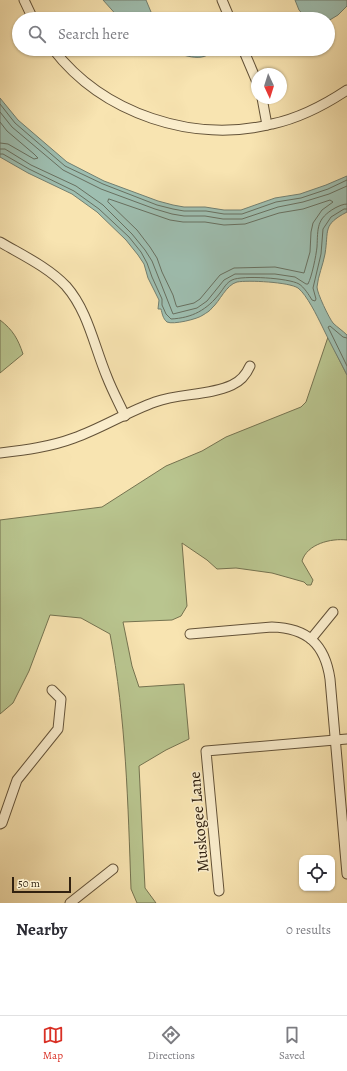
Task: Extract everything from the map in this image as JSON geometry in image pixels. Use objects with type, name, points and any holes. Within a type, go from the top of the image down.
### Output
[{"type":"street","points":[[24,0],[30,12]]},
{"type":"street","points":[[222,0],[227,12]]},
{"type":"street","points":[[59,56],[67,65],[99,92],[116,103],[152,119],[189,128],[229,130],[267,125],[291,119],[313,111],[347,90]]},
{"type":"street","points":[[246,56],[251,68]]},
{"type":"street","points":[[263,104],[267,125]]},
{"type":"street","points":[[0,242],[50,272],[66,286],[76,299],[84,313],[107,377],[125,416]]},
{"type":"street","points":[[0,453],[52,445],[74,439],[156,402],[225,388],[239,382],[246,375],[250,366]]},
{"type":"street","points":[[311,639],[333,612]]},
{"type":"street","points":[[190,634],[277,627],[292,628],[302,632],[320,649],[328,667],[336,740],[347,874]]},
{"type":"street","points":[[0,824],[2,823],[17,780],[58,729],[61,699],[52,690]]},
{"type":"street","points":[[336,740],[347,739]]},
{"type":"street","name":"Muskogee Lane","points":[[219,891],[206,751],[336,740]]},
{"type":"street","points":[[70,903],[113,869]]},
{"type":"green space","points":[[0,320],[14,335],[23,354],[0,373]]},
{"type":"green space","points":[[328,337],[347,375],[347,540],[334,540],[320,543],[309,550],[305,555],[302,561],[313,580],[311,585],[272,573],[236,568],[217,569],[207,560],[182,543],[187,606],[181,616],[172,620],[123,622],[132,666],[139,687],[184,684],[189,739],[166,750],[139,766],[145,888],[156,903],[137,903],[131,889],[123,729],[120,697],[110,634],[81,618],[50,615],[29,671],[13,703],[0,714],[0,520],[102,507],[166,466],[202,451],[226,437],[301,407],[306,402]]},
{"type":"water","points":[[103,0],[146,0],[151,12],[114,12]]},
{"type":"water","points":[[295,0],[347,0],[347,6],[335,17],[335,12],[301,12]]},
{"type":"water","points":[[188,56],[204,56],[198,57]]},
{"type":"water","points":[[0,98],[18,120],[67,162],[104,181],[173,205],[224,210],[241,210],[275,198],[300,194],[347,176],[347,212],[334,221],[328,229],[325,254],[317,287],[321,300],[331,320],[347,335],[347,375],[312,306],[305,295],[298,288],[293,286],[268,282],[237,282],[230,286],[215,305],[200,317],[180,322],[167,322],[161,309],[158,309],[159,300],[148,278],[144,264],[126,240],[97,212],[72,194],[28,173],[0,157]]}]
